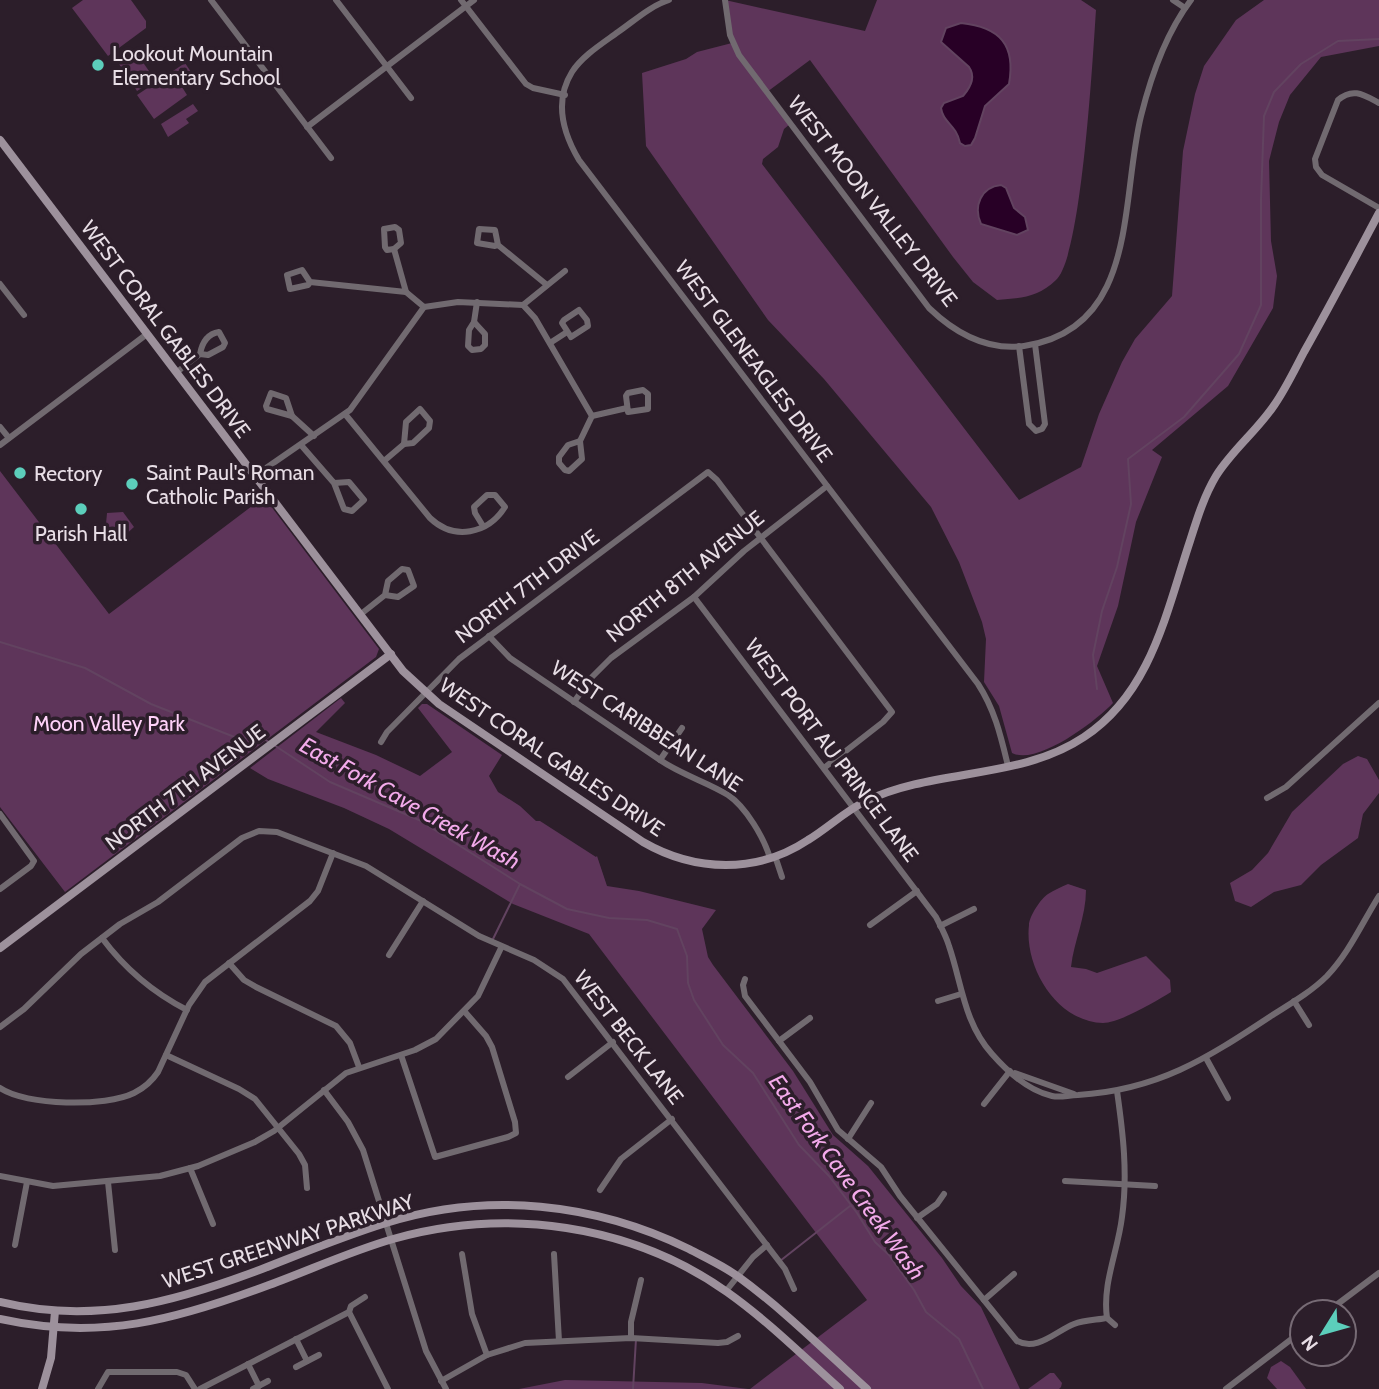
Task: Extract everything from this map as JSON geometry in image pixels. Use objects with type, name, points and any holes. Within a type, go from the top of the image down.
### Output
[{"type":"street","points":[[211,0],[331,158]]},
{"type":"street","points":[[337,0],[411,98]]},
{"type":"street","points":[[307,127],[464,3],[474,0]]},
{"type":"street","name":"WEST GLENEAGLES DRIVE","points":[[669,0],[653,7],[573,70],[565,95],[563,125],[566,139],[579,160],[987,698],[998,723],[1007,766]]},
{"type":"street","name":"WEST MOON VALLEY DRIVE","points":[[724,0],[728,27],[739,55],[929,308],[969,338],[1000,346],[1035,344],[1062,334],[1076,325],[1098,303],[1109,286],[1118,255],[1140,118],[1155,67],[1191,0]]},
{"type":"street","points":[[1173,0],[1185,8]]},
{"type":"street","points":[[464,3],[526,84],[565,95]]},
{"type":"street","points":[[1379,103],[1354,92],[1345,94],[1338,100],[1315,159],[1322,176],[1379,208]]},
{"type":"street","name":"WEST CORAL GABLES DRIVE","points":[[0,139],[410,678],[452,713],[655,849],[686,861],[712,865],[740,865],[773,857],[808,841],[854,807],[898,788],[1039,759],[1068,747],[1117,711],[1139,680],[1152,654],[1205,497],[1226,463],[1275,404],[1379,213]]},
{"type":"street","points":[[498,245],[547,285]]},
{"type":"street","points":[[394,249],[406,292]]},
{"type":"street","points":[[256,475],[345,414],[360,399],[424,307],[458,302],[523,305],[565,271]]},
{"type":"street","points":[[310,282],[406,292],[424,307]]},
{"type":"street","points":[[0,284],[24,316]]},
{"type":"street","points":[[474,322],[477,302]]},
{"type":"street","points":[[523,305],[535,318],[592,416]]},
{"type":"street","points":[[579,310],[588,326],[573,337],[567,332],[562,323],[579,310]]},
{"type":"street","points":[[550,343],[567,332]]},
{"type":"street","points":[[0,445],[147,334]]},
{"type":"street","points":[[1019,346],[1029,425],[1036,431],[1042,429],[1045,424],[1035,344]]},
{"type":"street","points":[[177,372],[200,354]]},
{"type":"street","points":[[646,391],[650,403],[648,409],[630,413],[627,408],[628,393],[646,391]]},
{"type":"street","points":[[292,416],[286,398],[271,393],[267,409],[292,416],[314,436]]},
{"type":"street","points":[[592,416],[627,408]]},
{"type":"street","points":[[384,461],[404,444],[413,443],[429,428],[430,421],[420,409],[406,422],[404,444]]},
{"type":"street","points":[[345,414],[430,518],[440,526],[457,533],[476,531],[488,525],[505,507],[491,494],[474,507],[483,526]]},
{"type":"street","points":[[580,441],[568,445],[559,457],[559,463],[565,470],[569,471],[582,459],[580,441],[592,416]]},
{"type":"street","points":[[0,427],[9,438]]},
{"type":"street","points":[[301,445],[334,483],[344,509],[352,511],[362,503],[361,496],[349,482],[334,483]]},
{"type":"street","name":"NORTH 7TH DRIVE","points":[[381,742],[387,732],[451,666],[708,472],[718,480],[761,537]]},
{"type":"street","name":"NORTH 8TH AVENUE","points":[[573,702],[611,658],[694,597],[761,537],[827,486]]},
{"type":"street","points":[[761,537],[892,712],[824,768]]},
{"type":"street","points":[[361,614],[385,595],[387,581],[402,569],[408,570],[414,586],[398,597],[385,595]]},
{"type":"street","name":"WEST PORT AU PRINCE LANE","points":[[694,597],[917,891],[940,926],[949,945],[970,1020],[983,1043],[1010,1071],[1041,1092],[1063,1098],[1117,1091],[1172,1074],[1206,1058],[1322,981],[1342,959],[1379,896]]},
{"type":"street","name":"WEST CARIBBEAN LANE","points":[[489,636],[503,654],[679,773],[733,799],[758,831],[782,877]]},
{"type":"street","name":"NORTH 7TH AVENUE","points":[[0,948],[391,654]]},
{"type":"street","points":[[1266,798],[1286,787],[1379,703]]},
{"type":"street","points":[[660,760],[682,728]]},
{"type":"street","points":[[0,814],[34,861],[0,889]]},
{"type":"street","name":"WEST BECK LANE","points":[[102,938],[158,902],[242,838],[259,831],[277,832],[377,872],[501,948],[534,960],[563,979],[785,1269],[794,1289]]},
{"type":"street","points":[[0,1088],[17,1096],[59,1103],[122,1097],[148,1085],[154,1079],[187,1010],[205,982],[315,896],[333,853]]},
{"type":"street","points":[[870,925],[917,891]]},
{"type":"street","points":[[389,955],[423,901]]},
{"type":"street","points":[[940,926],[974,909]]},
{"type":"street","points":[[0,1027],[24,1009],[68,964],[102,938],[134,975],[163,997],[187,1010]]},
{"type":"street","points":[[0,1176],[60,1186],[160,1176],[190,1168],[255,1142],[279,1127],[346,1073],[430,1043],[465,1012],[484,987],[501,948]]},
{"type":"street","points":[[229,963],[237,974],[256,987],[336,1027],[350,1043],[359,1067]]},
{"type":"street","points":[[746,979],[743,985],[745,996],[810,1082],[838,1130],[873,1158],[1017,1341],[1035,1344],[1079,1322],[1107,1318]]},
{"type":"street","points":[[938,1001],[961,994]]},
{"type":"street","points":[[1294,1001],[1309,1025]]},
{"type":"street","points":[[401,1055],[435,1157],[508,1138],[516,1133],[492,1047],[465,1012]]},
{"type":"street","points":[[779,1041],[810,1018]]},
{"type":"street","points":[[568,1076],[613,1042]]},
{"type":"street","points":[[166,1055],[249,1094],[261,1105],[305,1165],[307,1188]]},
{"type":"street","points":[[1206,1058],[1228,1098]]},
{"type":"street","points":[[984,1104],[1010,1071]]},
{"type":"street","points":[[324,1090],[358,1138],[368,1162],[416,1322],[426,1351],[446,1389]]},
{"type":"street","points":[[1115,1325],[1107,1318],[1105,1294],[1122,1218],[1125,1184],[1124,1137],[1117,1091]]},
{"type":"street","points":[[848,1139],[871,1103]]},
{"type":"street","points":[[600,1190],[621,1159],[672,1119]]},
{"type":"street","points":[[190,1168],[213,1224]]},
{"type":"street","points":[[1065,1181],[1155,1185]]},
{"type":"street","points":[[15,1245],[27,1182]]},
{"type":"street","points":[[108,1182],[115,1250]]},
{"type":"street","points":[[918,1218],[933,1208],[944,1194]]},
{"type":"street","name":"WEST GREENWAY PARKWAY","points":[[0,1302],[55,1311],[100,1311],[177,1299],[387,1222],[447,1209],[496,1205],[543,1206],[603,1216],[663,1236],[738,1276],[867,1389]]},
{"type":"street","name":"WEST GREENWAY PARKWAY","points":[[0,1320],[96,1329],[150,1323],[215,1306],[392,1239],[475,1223],[555,1226],[597,1233],[631,1243],[698,1274],[751,1310],[840,1389]]},
{"type":"street","points":[[726,1292],[753,1257],[767,1245]]},
{"type":"street","points":[[462,1254],[472,1314],[487,1355]]},
{"type":"street","points":[[554,1255],[559,1341]]},
{"type":"street","points":[[1346,1298],[1379,1273]]},
{"type":"street","points":[[984,1300],[1014,1274]]},
{"type":"street","points":[[631,1338],[631,1322],[641,1280]]},
{"type":"street","points":[[98,1389],[108,1373],[177,1372],[186,1375],[197,1389],[349,1312],[351,1306],[365,1297]]},
{"type":"street","points":[[42,1389],[51,1357],[55,1311]]},
{"type":"street","points":[[349,1312],[388,1389]]},
{"type":"street","points":[[441,1381],[487,1355],[525,1343],[631,1338],[718,1343],[738,1336]]},
{"type":"street","points":[[296,1339],[307,1361]]},
{"type":"street","points":[[1226,1389],[1288,1342]]},
{"type":"street","points":[[296,1367],[318,1355]]},
{"type":"street","points":[[248,1364],[256,1388],[268,1381]]},
{"type":"green space","points":[[83,0],[131,0],[146,21],[146,28],[108,56],[72,8]]},
{"type":"green space","points":[[725,0],[865,31],[877,0],[1081,0],[1096,10],[1085,153],[1073,234],[1065,264],[1056,280],[1028,296],[997,300],[973,282],[810,60],[767,92],[790,124],[784,129],[778,147],[763,159],[762,164],[1019,500],[1081,467],[1099,414],[1122,362],[1135,339],[1172,296],[1183,151],[1195,94],[1204,66],[1236,20],[1264,0],[1379,0],[1379,46],[1321,57],[1290,95],[1279,122],[1269,161],[1271,241],[1277,276],[1273,308],[1228,386],[1152,450],[1162,457],[1136,522],[1118,606],[1097,666],[1113,703],[1066,740],[1050,748],[1023,755],[1012,753],[999,706],[984,682],[986,639],[982,622],[959,562],[931,507],[824,379],[768,320],[646,146],[642,73],[686,59],[697,52],[732,43]]},
{"type":"green space","points":[[136,52],[155,80],[137,91],[119,64]]},
{"type":"green space","points":[[185,63],[195,78],[182,87],[187,95],[154,119],[137,95]]},
{"type":"green space","points":[[193,104],[198,111],[186,119],[189,123],[168,137],[161,124]]},
{"type":"green space","name":"Moon Valley Park","points":[[0,471],[109,614],[264,497],[379,649],[376,657],[65,892],[0,807]]},
{"type":"green space","points":[[123,512],[134,527],[123,537],[105,535],[107,513]]},
{"type":"green space","points":[[341,698],[345,703],[316,732],[376,755],[420,776],[452,752],[418,708],[427,704],[502,755],[489,776],[498,792],[520,806],[536,821],[597,856],[607,886],[716,910],[702,929],[708,957],[713,965],[793,1071],[833,1135],[868,1166],[942,1258],[961,1286],[981,1307],[1020,1389],[750,1389],[867,1300],[589,934],[513,904],[389,829],[344,808],[268,779],[250,768]]},
{"type":"green space","points":[[1358,756],[1367,759],[1379,780],[1379,793],[1363,814],[1358,838],[1321,865],[1301,885],[1274,892],[1251,907],[1235,901],[1230,883],[1252,870],[1268,853],[1292,812],[1343,764]]},
{"type":"green space","points":[[1068,884],[1086,890],[1071,967],[1097,973],[1146,956],[1170,980],[1171,992],[1128,1016],[1103,1023],[1086,1020],[1058,1003],[1038,974],[1032,958],[1029,925],[1042,899]]},
{"type":"green space","points":[[1281,1361],[1291,1368],[1306,1389],[1277,1389],[1267,1378],[1271,1367]]},
{"type":"green space","points":[[1054,1373],[1062,1383],[1059,1389],[1028,1389]]},
{"type":"green space","points":[[565,1380],[702,1383],[748,1389],[519,1389]]},
{"type":"shaded area","points":[[961,23],[986,29],[1002,40],[1010,59],[1011,70],[1009,84],[985,106],[975,138],[971,145],[965,146],[960,143],[941,108],[944,103],[963,96],[971,82],[969,67],[941,42],[946,28]]},
{"type":"shaded area","points":[[1001,185],[1006,188],[1014,208],[1025,217],[1028,230],[1017,235],[981,224],[978,211],[980,198],[988,189]]},
{"type":"waterway","points":[[1097,689],[1093,655],[1131,504],[1128,459],[1184,417],[1239,354],[1261,305],[1264,116],[1274,92],[1301,64],[1338,41],[1379,39]]},
{"type":"waterway","name":"East Fork Cave Creek Wash","points":[[0,642],[85,668],[151,704],[237,738],[262,738],[269,742]]},
{"type":"waterway","name":"East Fork Cave Creek Wash","points":[[274,745],[330,782],[419,820],[520,884],[567,909],[609,918],[647,920],[677,929],[687,956],[688,983],[694,1000],[723,1045],[753,1073],[799,1145],[829,1176],[875,1242],[889,1255],[914,1290],[926,1312],[959,1339],[983,1389]]},
{"type":"waterway","points":[[493,939],[520,884]]},
{"type":"waterway","points":[[780,1261],[850,1206]]},
{"type":"waterway","points":[[633,1389],[636,1339]]},
{"type":"place","name":"Lookout Mountain Elementary School","points":[[98,65]]},
{"type":"place","name":"Rectory","points":[[20,473]]},
{"type":"place","name":"Saint Paul's Roman Catholic Parish","points":[[132,484]]},
{"type":"place","name":"Parish Hall","points":[[81,509]]}]
